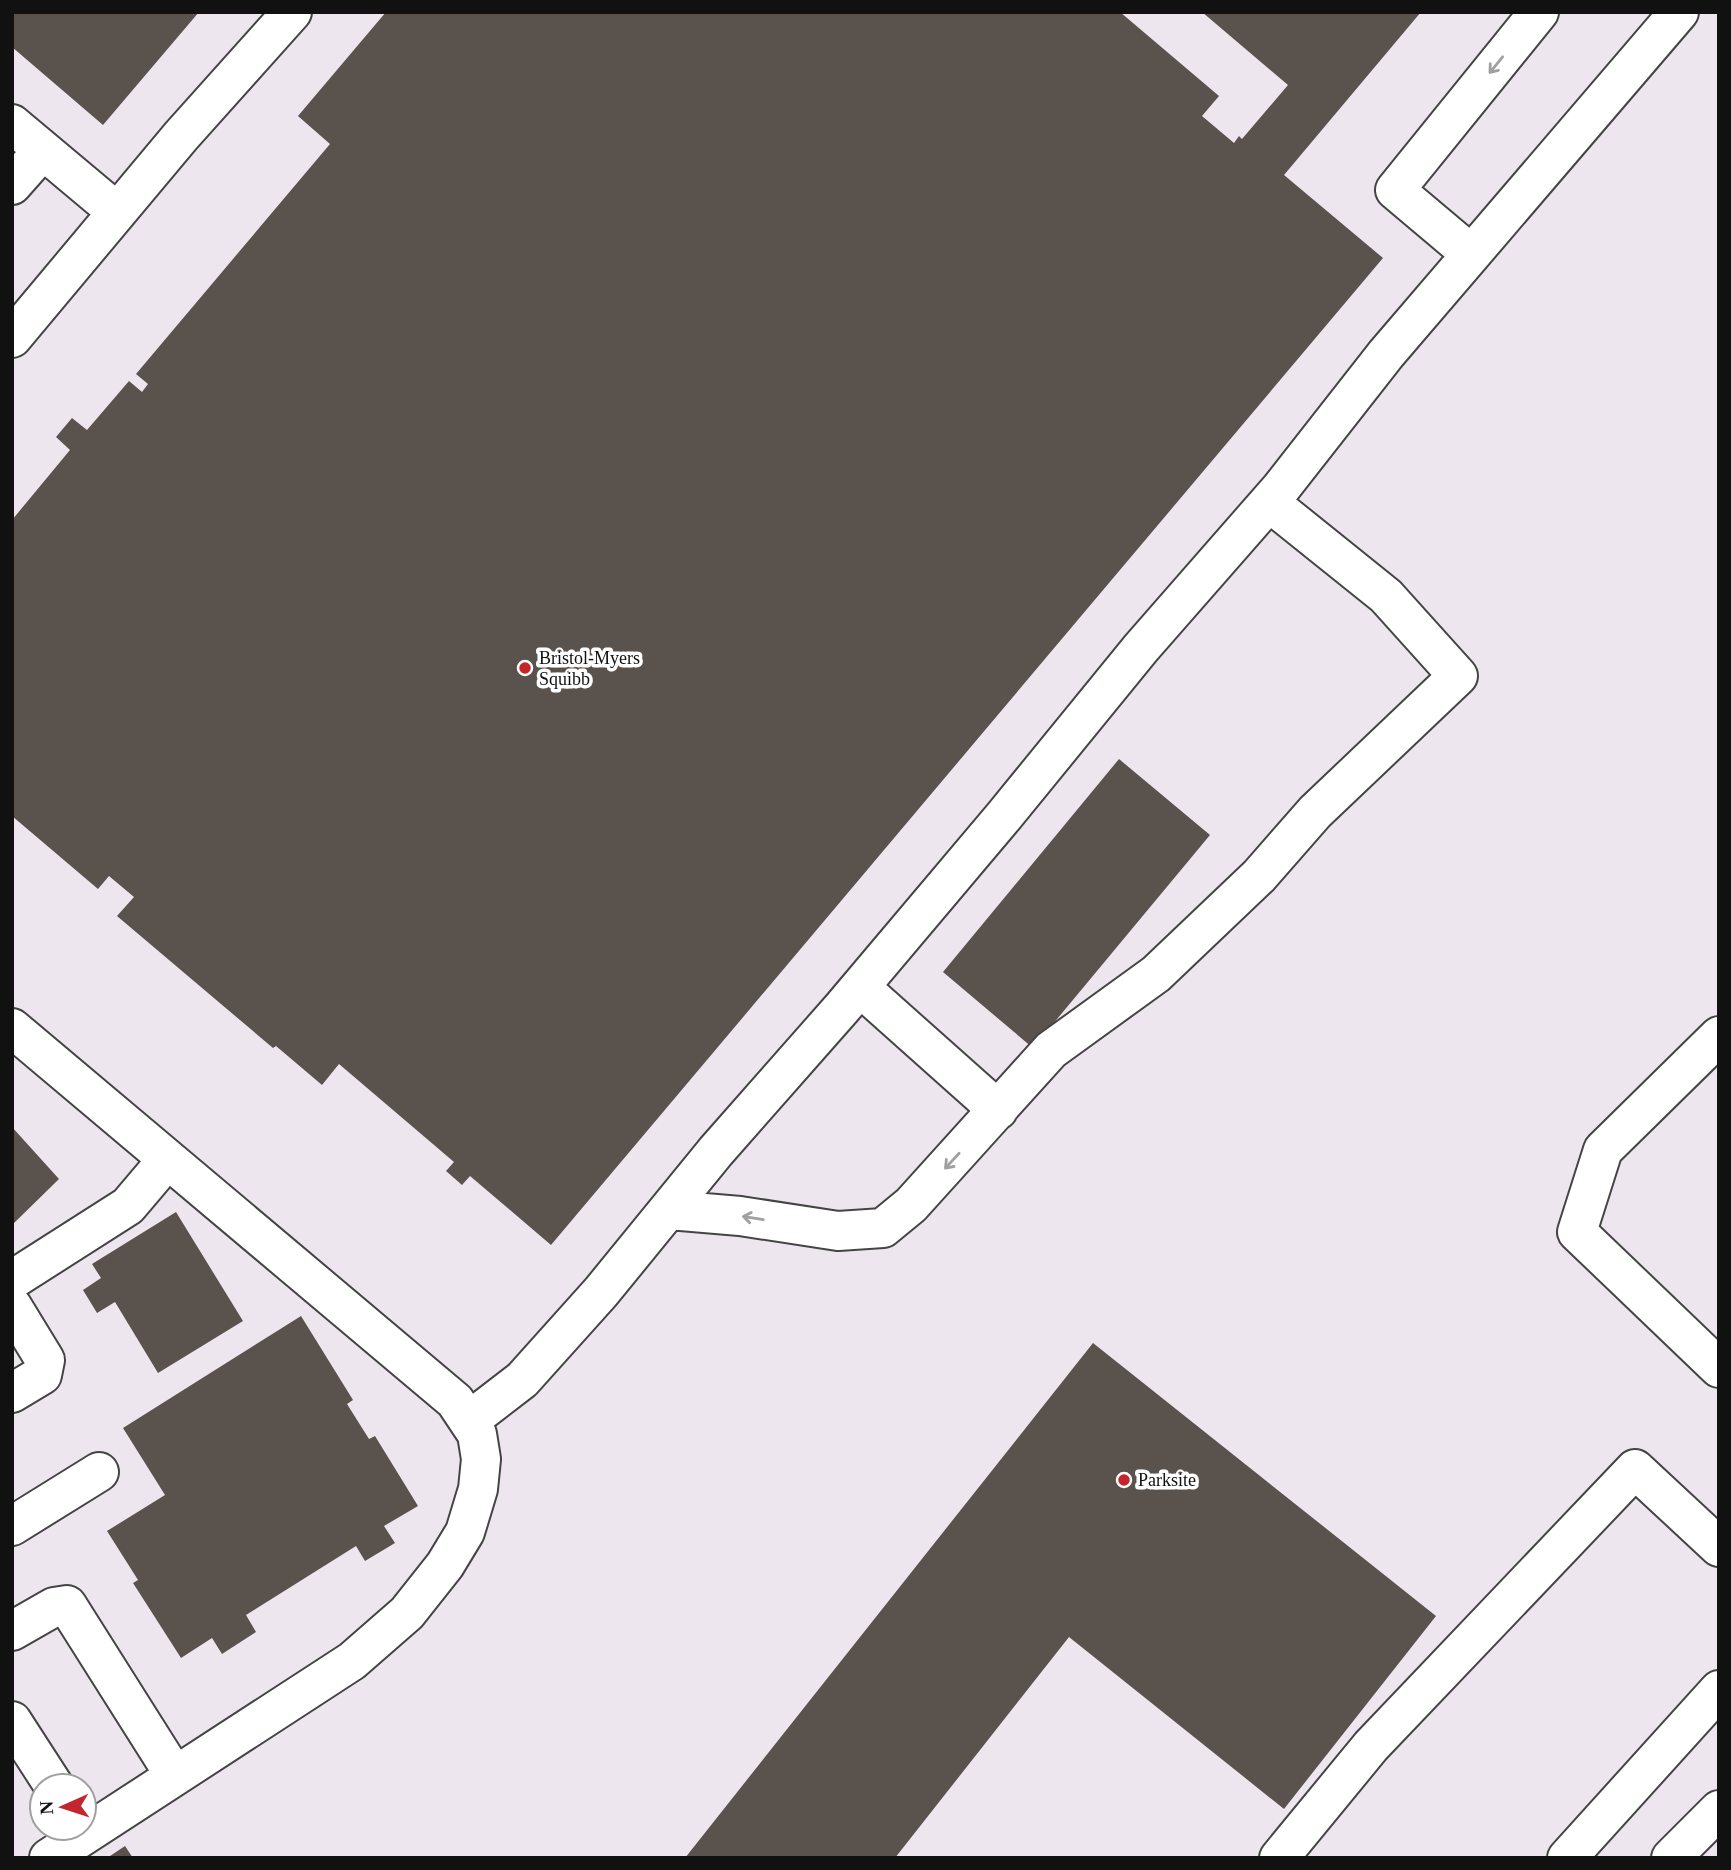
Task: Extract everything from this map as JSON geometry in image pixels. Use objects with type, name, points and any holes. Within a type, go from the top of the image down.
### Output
[{"type":"lane","points":[[12,338],[181,136],[292,12]]},
{"type":"lane","points":[[1471,254],[1395,190],[1539,12]]},
{"type":"lane","points":[[470,1420],[522,1380],[601,1292],[716,1151],[860,988],[1141,648],[1269,502],[1386,354],[1679,12]]},
{"type":"lane","points":[[12,124],[117,212]]},
{"type":"lane","points":[[12,185],[43,150]]},
{"type":"lane","points":[[669,1210],[740,1216],[838,1231],[883,1228],[911,1205],[1051,1051],[1156,974],[1259,876],[1315,812],[1458,676],[1386,596],[1269,502]]},
{"type":"lane","points":[[860,988],[998,1111]]},
{"type":"lane","points":[[12,1028],[455,1401],[477,1434],[481,1459],[478,1489],[465,1532],[445,1565],[407,1613],[352,1661],[98,1822]]},
{"type":"lane","points":[[1719,1036],[1604,1150],[1577,1232],[1719,1368]]},
{"type":"lane","points":[[12,1280],[128,1206],[167,1160]]},
{"type":"lane","points":[[12,1306],[46,1360],[42,1375],[12,1393]]},
{"type":"lane","points":[[1279,1858],[1371,1746],[1635,1469],[1719,1547]]},
{"type":"lane","points":[[12,1526],[99,1472]]},
{"type":"lane","points":[[12,1632],[54,1606],[67,1605],[174,1776]]},
{"type":"lane","points":[[1567,1858],[1719,1690]]},
{"type":"lane","points":[[12,1721],[45,1772]]},
{"type":"lane","points":[[1671,1858],[1719,1810]]},
{"type":"lane","points":[[49,1858],[69,1842]]},
{"type":"shaded area","points":[[12,12],[1719,12],[1719,1858],[12,1858]]},
{"type":"building","points":[[12,12],[199,12],[103,125],[12,47]]},
{"type":"building","name":"Bristol-Myers Squibb","points":[[386,12],[1120,12],[1219,96],[1202,116],[1234,143],[1239,136],[1242,139],[1288,85],[1202,12],[1421,12],[1284,175],[1383,258],[551,1245],[470,1176],[462,1185],[446,1171],[454,1162],[339,1064],[322,1085],[276,1046],[273,1048],[117,916],[134,897],[109,876],[98,889],[12,816],[12,520],[70,450],[56,437],[72,418],[87,430],[129,381],[142,392],[148,384],[136,374],[330,144],[298,116]]},
{"type":"building","points":[[1119,759],[1210,835],[1033,1048],[943,972]]},
{"type":"building","points":[[12,1127],[59,1179],[12,1225]]},
{"type":"building","points":[[176,1212],[243,1321],[158,1373],[115,1302],[97,1313],[83,1290],[101,1278],[92,1264]]},
{"type":"building","points":[[301,1316],[353,1400],[347,1404],[369,1439],[375,1436],[418,1506],[384,1526],[395,1543],[365,1561],[356,1546],[246,1615],[256,1632],[222,1654],[212,1638],[181,1658],[133,1583],[138,1580],[107,1531],[165,1495],[123,1428]]},
{"type":"building","name":"Parksite","points":[[1093,1343],[1436,1616],[1284,1809],[1069,1637],[895,1858],[685,1858]]},
{"type":"building","points":[[125,1846],[133,1858],[107,1858]]},
{"type":"place","name":"Bristol-Myers Squibb","points":[[525,668]]},
{"type":"place","name":"Parksite","points":[[1124,1480]]}]
